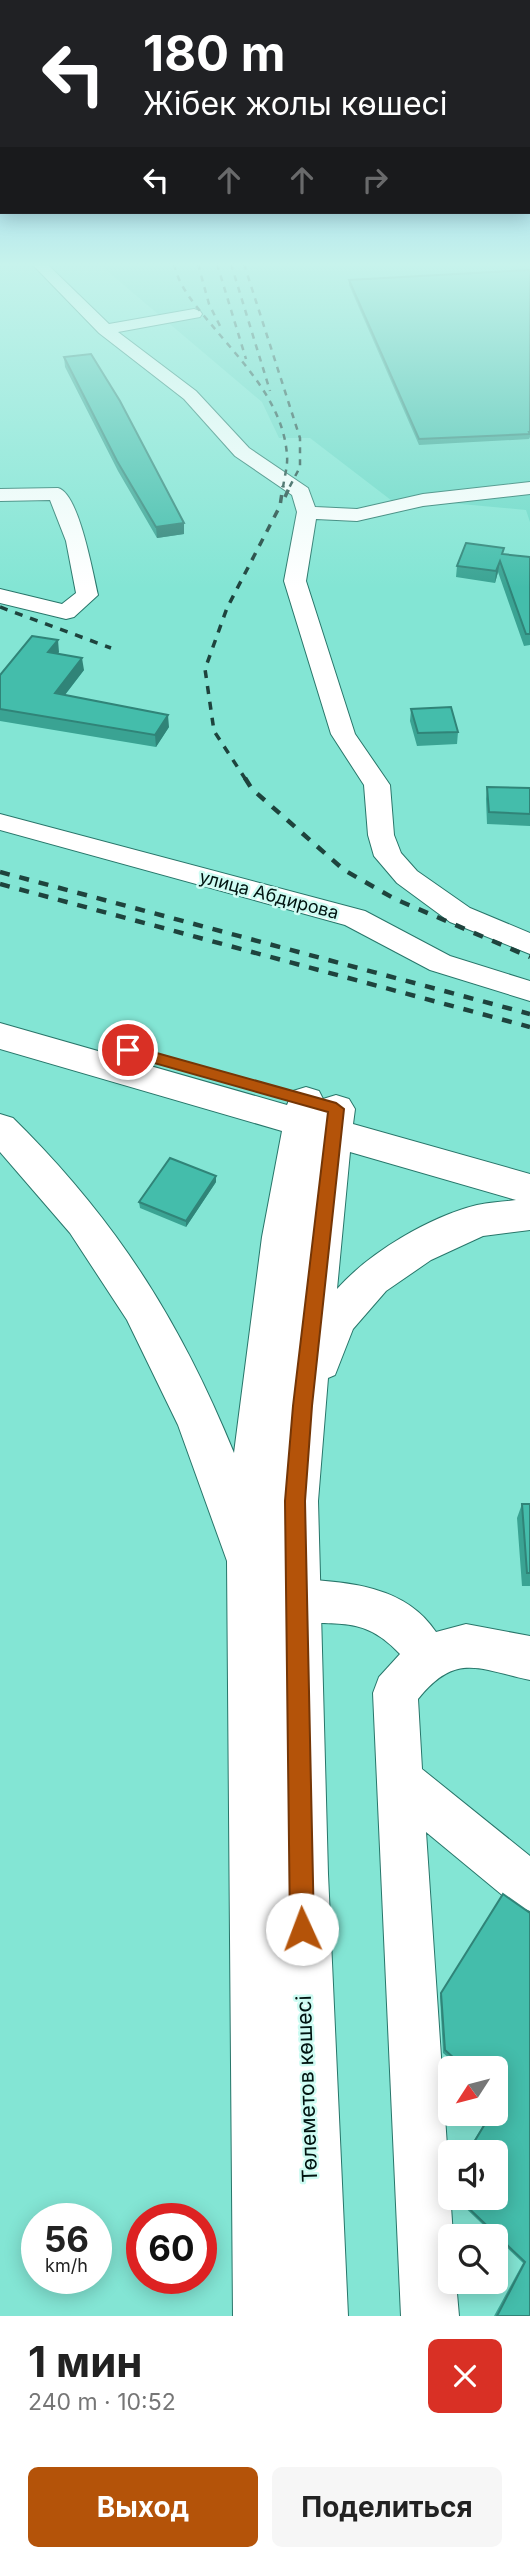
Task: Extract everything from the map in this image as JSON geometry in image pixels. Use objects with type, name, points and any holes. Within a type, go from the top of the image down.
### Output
[{"type":"main road","points":[[0,1013],[320,1116],[530,1189]]},
{"type":"main road","points":[[0,1036],[320,1116],[530,1163]]},
{"type":"main road","points":[[266,2316],[251,1565],[260,1413],[282,1237],[320,1116]]},
{"type":"main road","name":"Төлеметов көшесі","points":[[315,2316],[300,1874],[295,1501],[320,1116]]},
{"type":"main road","points":[[0,1128],[96,1236],[154,1328],[199,1426],[251,1565]]},
{"type":"main road","points":[[303,1406],[335,1320],[371,1279],[417,1248],[478,1221],[530,1214]]},
{"type":"street","points":[[160,372],[190,395],[242,452],[301,492],[307,512],[295,581],[343,734],[377,785],[381,835],[388,856],[417,886],[460,915],[530,944]]},
{"type":"street","points":[[307,512],[358,515],[423,500],[530,488]]},
{"type":"street","points":[[0,495],[58,494],[76,541],[88,595],[66,612],[39,626],[0,615]]},
{"type":"street","points":[[0,596],[66,612]]},
{"type":"street","name":"улица Абдирова","points":[[0,822],[355,918],[440,963],[530,991]]},
{"type":"street","points":[[296,1600],[356,1603],[375,1608],[409,1631],[427,1658]]},
{"type":"street","points":[[430,2316],[395,1693],[412,1671],[427,1658],[461,1645],[530,1658]]},
{"type":"street","points":[[398,1780],[530,1887]]},
{"type":"shaded area","points":[[227,372],[530,372],[530,522],[526,510],[439,502],[400,507],[310,438],[279,438],[262,402]]},
{"type":"building","points":[[72,372],[102,372],[184,523],[156,527],[117,461]]},
{"type":"building","points":[[390,372],[530,372],[530,434],[419,439]]},
{"type":"building","points":[[466,543],[504,548],[502,554],[530,557],[530,634],[526,634],[500,561],[496,571],[457,566]]},
{"type":"building","points":[[32,636],[58,640],[48,652],[82,658],[55,693],[168,715],[155,735],[0,709],[0,675]]},
{"type":"building","points":[[451,707],[458,732],[418,733],[411,709]]},
{"type":"building","points":[[487,787],[530,788],[530,814],[489,812]]},
{"type":"building","points":[[170,1158],[216,1176],[186,1221],[139,1202]]},
{"type":"building","points":[[522,1504],[530,1504],[530,1573],[527,1573]]},
{"type":"building","points":[[503,1894],[530,1913],[530,2316],[497,2316],[525,2262],[508,2246],[508,2224],[485,2224],[471,2210],[508,2210],[508,2140],[475,2140],[484,2126],[508,2126],[508,2056],[452,2056],[445,2050],[441,1993]]},
{"type":"railway","points":[[251,372],[270,401],[284,437],[287,460],[283,488]]},
{"type":"railway","points":[[264,372],[270,391]]},
{"type":"railway","points":[[279,372],[300,438],[300,467],[290,487]]},
{"type":"railway","points":[[246,780],[214,731],[205,669],[227,608],[280,506],[283,486]]},
{"type":"railway","points":[[285,497],[290,487]]},
{"type":"railway","points":[[0,607],[111,648]]},
{"type":"railway","points":[[245,778],[252,789],[344,870],[395,899],[530,957]]},
{"type":"railway","points":[[0,872],[530,1014]]},
{"type":"railway","points":[[0,884],[530,1027]]},
{"type":"route","points":[[128,1050],[336,1109],[295,1501],[302,1929]]}]
